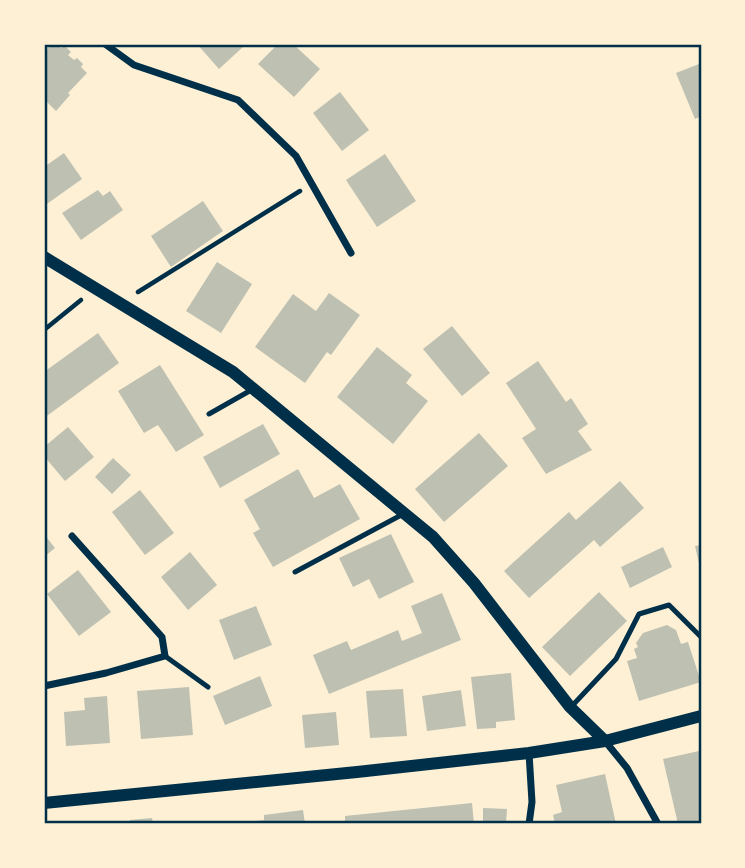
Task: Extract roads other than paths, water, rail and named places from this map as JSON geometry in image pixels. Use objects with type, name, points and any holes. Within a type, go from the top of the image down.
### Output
[{"type":"street","points":[[105,44],[134,65],[237,100],[296,156],[351,253]]},
{"type":"street","points":[[44,257],[233,372],[433,537],[474,583],[570,707],[605,741],[627,768],[658,824]]},
{"type":"street","points":[[44,686],[106,673],[165,656],[162,637],[72,536]]},
{"type":"street","points":[[44,803],[529,753],[605,741],[701,716]]},
{"type":"street","points":[[529,753],[532,802],[529,824]]},
{"type":"lane","points":[[209,414],[253,389]]},
{"type":"lane","points":[[295,572],[405,513]]},
{"type":"lane","points":[[570,707],[616,659],[639,614],[669,606],[701,637]]},
{"type":"lane","points":[[165,656],[208,687]]}]
